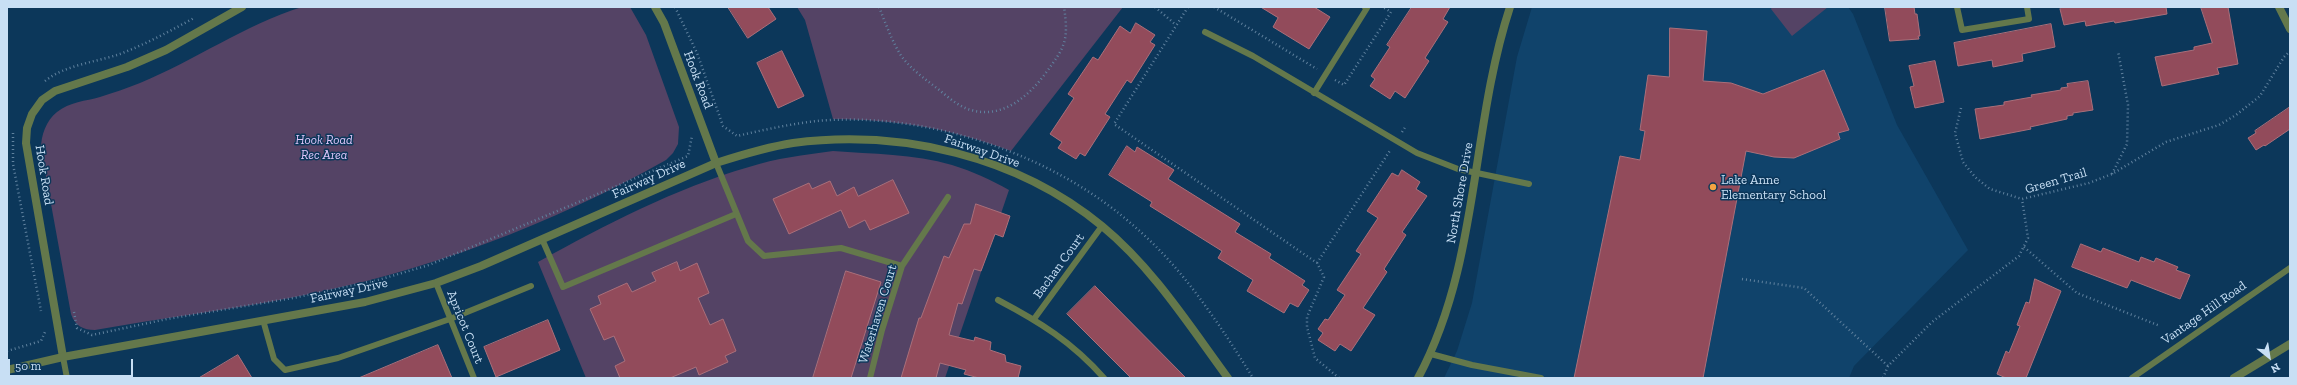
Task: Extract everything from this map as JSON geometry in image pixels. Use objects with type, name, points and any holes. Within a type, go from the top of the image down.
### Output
[{"type":"street","name":"Hook Road","points":[[63,357],[26,143],[27,128],[32,114],[42,100],[55,91],[127,67],[166,50],[242,7]]},
{"type":"street","name":"Hook Road","points":[[655,7],[664,23],[716,163]]},
{"type":"street","name":"North Shore Drive","points":[[1418,378],[1431,354],[1455,286],[1493,73],[1501,34],[1510,7]]},
{"type":"street","points":[[2279,7],[2290,30]]},
{"type":"street","name":"Fairway Drive","points":[[7,370],[63,357],[365,302],[436,283],[481,266],[716,163],[751,152],[792,143],[833,139],[874,139],[914,143],[960,153],[1002,168],[1040,186],[1102,226],[1158,282],[1228,378]]},
{"type":"street","points":[[2234,378],[2290,344]]},
{"type":"lane","points":[[1314,93],[1367,8],[1365,7]]},
{"type":"lane","points":[[1956,7],[1962,30],[2029,19],[2027,7]]},
{"type":"lane","points":[[1205,32],[1253,56],[1395,142],[1437,162],[1476,174],[1529,184]]},
{"type":"lane","points":[[716,163],[748,240],[764,256],[841,248],[902,266]]},
{"type":"lane","name":"Waterhaven Court","points":[[870,378],[882,330],[902,266],[948,197]]},
{"type":"lane","points":[[542,240],[563,287],[736,214]]},
{"type":"lane","name":"Bachan Court","points":[[1034,319],[1102,226]]},
{"type":"lane","name":"Vantage Hill Road","points":[[2132,378],[2290,268]]},
{"type":"lane","name":"Apricot Court","points":[[436,283],[474,378]]},
{"type":"lane","points":[[263,320],[274,359],[285,370],[338,358],[450,319],[531,286]]},
{"type":"lane","points":[[998,300],[1034,319],[1060,336],[1080,352],[1104,378]]},
{"type":"lane","points":[[1431,354],[1472,365],[1541,378]]},
{"type":"lane","points":[[63,357],[67,378]]},
{"type":"path","points":[[674,7],[697,53],[723,126],[737,136],[769,128],[817,121],[865,121],[901,124],[970,138],[1022,156],[1074,181],[1136,227],[1171,264],[1194,293],[1253,378]]},
{"type":"path","points":[[879,7],[892,38],[913,70],[954,101],[971,110],[988,113],[1020,101],[1037,85],[1054,62],[1065,44],[1067,28],[1064,7]]},
{"type":"path","points":[[1155,7],[1176,25]]},
{"type":"path","points":[[1188,7],[1114,124],[1317,263],[1324,277],[1307,317],[1307,327],[1314,358],[1339,378]]},
{"type":"path","points":[[1214,7],[1344,85],[1391,12],[1383,7]]},
{"type":"path","points":[[42,83],[49,78],[74,67],[120,54],[155,39],[196,17]]},
{"type":"path","points":[[2112,174],[2127,144],[2128,105],[2118,51]]},
{"type":"path","name":"Green Trail","points":[[2024,247],[2028,238],[2022,199],[2074,188],[2112,174],[2166,142],[2219,125],[2236,115],[2260,96],[2284,57],[2290,51]]},
{"type":"path","points":[[1961,108],[1955,134],[1963,162],[1975,177],[1990,189],[2022,199]]},
{"type":"path","points":[[1317,263],[1406,126]]},
{"type":"path","points":[[14,131],[12,138],[13,164],[42,318]]},
{"type":"path","points":[[74,312],[77,328],[92,335],[167,319],[292,298],[385,278],[429,265],[688,156],[692,136]]},
{"type":"path","points":[[1883,378],[1888,366],[1932,322],[2019,256],[2024,247],[2077,293],[2160,326]]},
{"type":"path","points":[[1742,279],[1804,288],[1888,366]]},
{"type":"path","points":[[7,351],[41,341],[45,333],[44,326]]},
{"type":"shaded area","name":"Lake Anne Elementary School","points":[[1532,7],[1848,7],[1853,14],[1897,125],[1968,250],[1854,366],[1849,378],[1444,378],[1457,351],[1472,303],[1517,57]]},
{"type":"green space","name":"Hook Road Rec Area","points":[[302,7],[630,7],[646,35],[679,127],[678,144],[673,153],[666,160],[622,184],[532,225],[486,244],[439,260],[344,287],[270,302],[95,330],[83,328],[77,324],[71,314],[41,149],[43,134],[47,124],[57,112],[67,106],[140,83],[181,64],[260,23]]},
{"type":"green space","points":[[797,7],[1123,7],[1011,151],[966,136],[924,127],[880,121],[833,119],[805,20]]},
{"type":"green space","points":[[1772,7],[1828,7],[1792,36],[1771,9]]},
{"type":"green space","points":[[833,151],[893,155],[938,161],[974,173],[1009,190],[945,378],[586,378],[538,262],[641,208],[695,186],[769,161]]},
{"type":"building","points":[[728,7],[768,7],[776,19],[748,38]]},
{"type":"building","points":[[1261,7],[1314,7],[1330,17],[1309,49],[1273,27],[1278,18]]},
{"type":"building","points":[[1412,7],[1450,7],[1443,19],[1448,22],[1425,58],[1429,61],[1405,98],[1395,91],[1390,99],[1370,86],[1375,79],[1371,76],[1390,47],[1387,45]]},
{"type":"building","points":[[1885,7],[1914,7],[1915,14],[1917,14],[1920,36],[1918,36],[1919,39],[1890,41]]},
{"type":"building","points":[[2062,7],[2166,7],[2167,14],[2115,23],[2114,21],[2086,26],[2085,21],[2064,25],[2060,9]]},
{"type":"building","points":[[2201,7],[2228,7],[2238,64],[2217,68],[2219,74],[2162,86],[2155,57],[2194,50],[2194,47],[2212,43]]},
{"type":"building","points":[[1136,23],[1155,35],[1150,42],[1155,45],[1131,83],[1127,80],[1105,114],[1110,117],[1085,156],[1080,153],[1076,159],[1058,148],[1062,142],[1050,134],[1074,98],[1068,94],[1093,57],[1098,60],[1120,26],[1130,33]]},
{"type":"building","points":[[2051,24],[2055,47],[2022,54],[2023,61],[1993,67],[1992,60],[1958,66],[1954,43]]},
{"type":"building","points":[[1670,28],[1707,31],[1703,81],[1731,83],[1763,94],[1824,70],[1849,130],[1838,133],[1840,139],[1794,158],[1774,157],[1746,151],[1703,378],[1574,378],[1620,156],[1640,160],[1645,131],[1640,130],[1648,75],[1669,77]]},
{"type":"building","points":[[782,51],[804,96],[778,108],[757,63]]},
{"type":"building","points":[[1935,61],[1944,102],[1915,108],[1910,87],[1914,86],[1909,66]]},
{"type":"building","points":[[2088,81],[2093,110],[2073,113],[2073,115],[2067,116],[2067,119],[2030,127],[2031,129],[1980,139],[1975,109],[2004,105],[2004,102],[2032,97],[2031,95],[2061,90],[2061,88],[2068,87],[2067,84]]},
{"type":"building","points":[[2290,107],[2290,129],[2265,146],[2264,145],[2256,150],[2248,138],[2256,133],[2255,131]]},
{"type":"building","points":[[1127,146],[1135,152],[1137,147],[1174,170],[1168,179],[1240,224],[1235,232],[1271,254],[1269,258],[1305,281],[1302,285],[1309,290],[1298,307],[1290,303],[1284,313],[1247,291],[1253,280],[1218,258],[1222,251],[1150,206],[1152,202],[1109,175]]},
{"type":"building","points":[[1402,170],[1420,182],[1416,189],[1427,196],[1402,232],[1406,235],[1384,269],[1387,272],[1363,308],[1375,315],[1351,351],[1340,344],[1335,351],[1318,340],[1323,333],[1318,329],[1325,319],[1328,320],[1345,295],[1337,290],[1361,254],[1356,251],[1378,218],[1367,211],[1392,173],[1398,176]]},
{"type":"building","points":[[893,180],[909,213],[870,230],[865,220],[849,228],[841,210],[789,234],[773,199],[809,183],[812,189],[830,181],[837,196],[854,187],[858,196]]},
{"type":"building","points":[[976,204],[1010,216],[1003,237],[995,234],[981,271],[974,269],[962,304],[958,303],[949,335],[974,341],[975,337],[991,342],[990,350],[1005,355],[1006,362],[1021,366],[1018,378],[979,378],[964,374],[966,370],[940,363],[936,378],[901,378],[919,318],[921,318],[944,256],[949,258],[964,224],[970,224]]},
{"type":"building","points":[[2081,244],[2101,252],[2103,248],[2139,262],[2141,257],[2154,262],[2156,258],[2178,267],[2176,270],[2190,275],[2180,299],[2131,280],[2127,288],[2072,267]]},
{"type":"building","points":[[677,262],[680,271],[697,263],[709,293],[698,298],[710,325],[723,319],[736,351],[725,356],[728,362],[699,375],[696,367],[670,378],[620,378],[615,366],[625,361],[614,336],[604,340],[590,309],[601,304],[598,296],[627,283],[632,292],[656,281],[652,273]]},
{"type":"building","points":[[846,271],[881,282],[851,378],[813,378]]},
{"type":"building","points":[[2035,279],[2061,291],[2026,378],[2006,378],[1997,374],[2006,351],[2009,353],[2020,326],[2017,325],[2026,302],[2029,303]]},
{"type":"building","points":[[1095,286],[1186,378],[1131,378],[1067,314]]},
{"type":"building","points":[[548,320],[560,350],[496,377],[484,347]]},
{"type":"building","points":[[438,345],[452,378],[359,378]]},
{"type":"building","points":[[238,355],[252,378],[199,378]]},
{"type":"place","name":"Lake Anne Elementary School","points":[[1713,187]]}]
